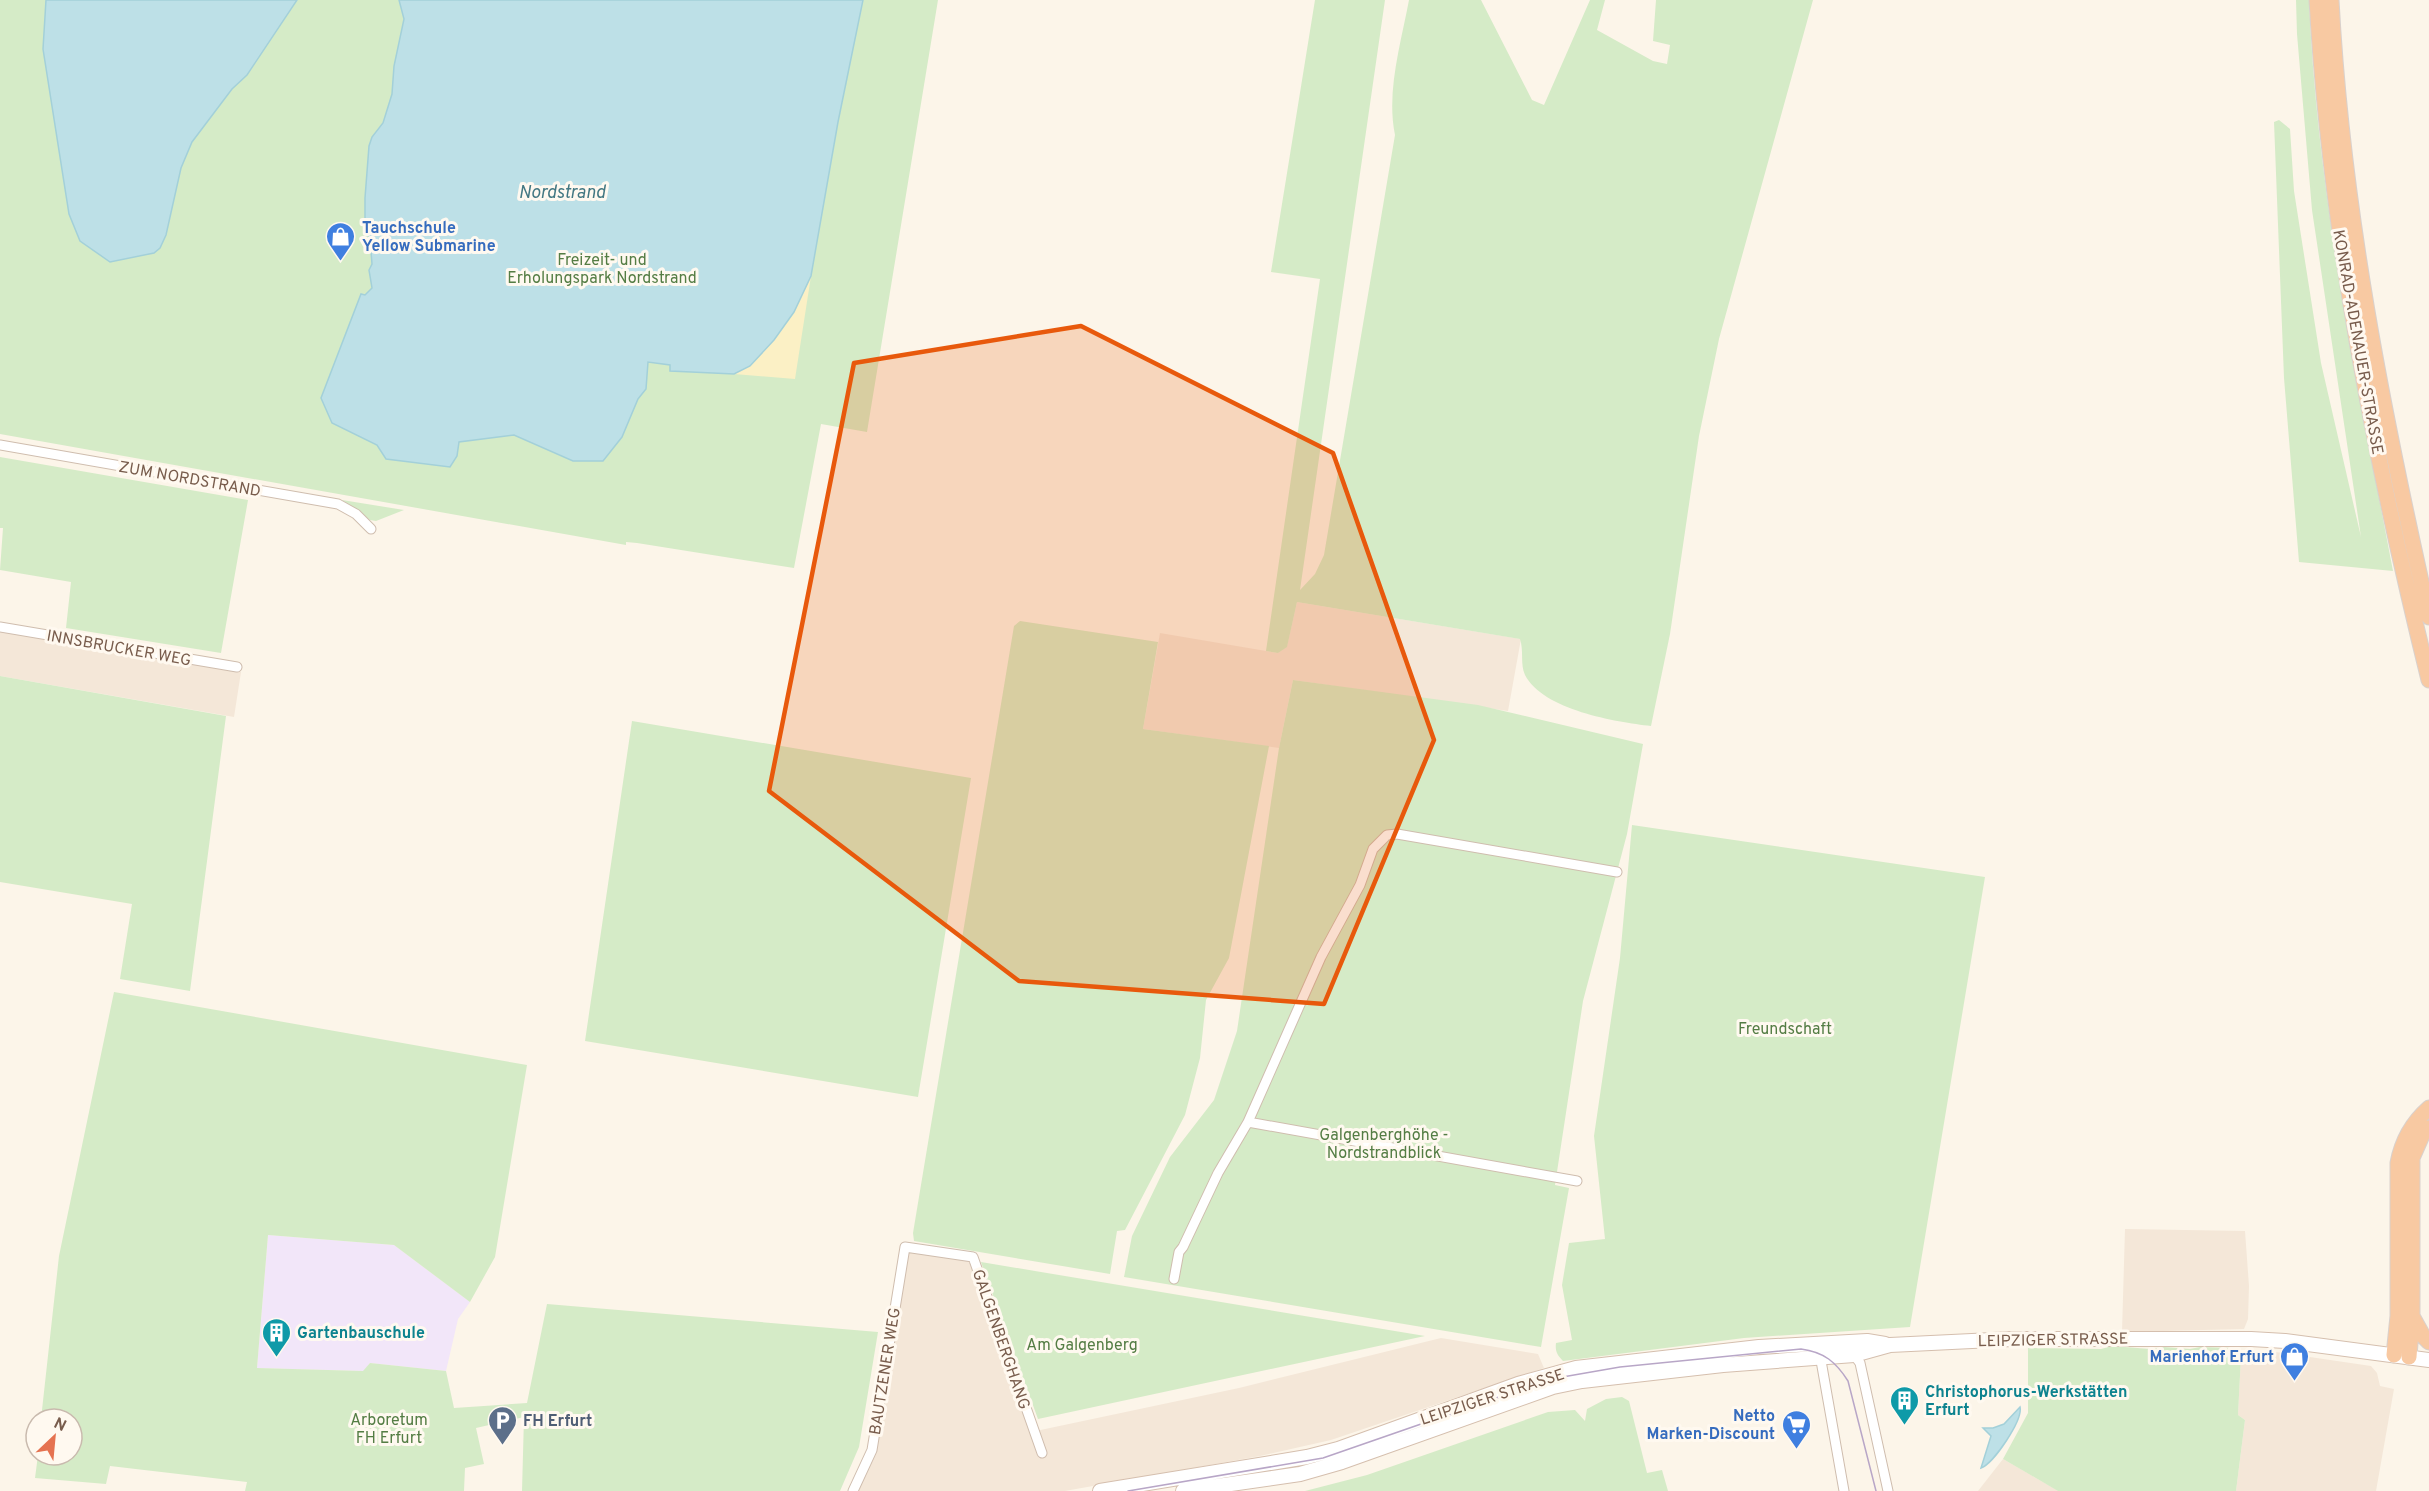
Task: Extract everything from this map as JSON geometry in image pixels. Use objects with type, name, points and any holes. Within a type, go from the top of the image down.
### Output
[{"type":"highway","name":"KONRAD-ADENAUER-STRASSE","points":[[2317,0],[2336,205],[2350,295],[2391,517],[2429,680]]},
{"type":"highway","name":"KONRAD-ADENAUER-STRASSE","points":[[2331,0],[2350,196],[2365,299],[2397,475],[2429,617]]},
{"type":"highway","points":[[2401,1356],[2398,1316],[2398,1163],[2401,1147],[2414,1122],[2429,1108]]},
{"type":"highway","points":[[2401,1356],[2412,1316],[2412,1158],[2423,1133],[2429,1128]]},
{"type":"highway","points":[[2412,1316],[2429,1342]]},
{"type":"main road","name":"LEIPZIGER STRASSE","points":[[1183,1491],[1338,1449],[1518,1384],[1576,1368],[1759,1347],[1867,1341],[1890,1345],[2029,1339],[2251,1339],[2285,1341],[2429,1360]]},
{"type":"main road","name":"LEIPZIGER STRASSE","points":[[1100,1491],[1300,1474],[1553,1387],[1582,1381],[1712,1366],[1854,1355],[1890,1345]]},
{"type":"street","name":"ZUM NORDSTRAND","points":[[0,445],[338,504],[356,514],[371,529]]},
{"type":"street","name":"INNSBRUCKER WEG","points":[[0,627],[237,667]]},
{"type":"street","points":[[1174,1279],[1179,1252],[1184,1247],[1218,1173],[1248,1122],[1321,957],[1360,885],[1373,849],[1387,835],[1397,834],[1617,872]]},
{"type":"street","points":[[1248,1122],[1576,1181]]},
{"type":"street","name":"GALGENBERGHANG","points":[[905,1247],[974,1257],[1042,1453]]},
{"type":"street","name":"BAUTZENER WEG","points":[[853,1491],[872,1450],[905,1247]]},
{"type":"street","points":[[1844,1491],[1833,1419],[1819,1357],[1837,1342],[1854,1355],[1860,1363],[1888,1491]]},
{"type":"highlighted area","points":[[1081,326],[1333,453],[1434,740],[1324,1004],[1019,981],[769,791],[854,363]]},
{"type":"shaded area","points":[[1297,602],[1521,639],[1508,711],[1293,680],[1279,748],[1143,729],[1160,633],[1278,653],[1287,646]]},
{"type":"shaded area","points":[[0,631],[241,672],[234,717],[0,676]]},
{"type":"shaded area","points":[[2125,1229],[2245,1231],[2249,1286],[2248,1319],[2244,1329],[2122,1332]]},
{"type":"shaded area","points":[[268,1235],[394,1245],[470,1302],[458,1319],[446,1371],[370,1363],[364,1371],[257,1368]]},
{"type":"shaded area","points":[[907,1250],[970,1260],[1031,1432],[1239,1388],[1441,1338],[1538,1354],[1544,1368],[1331,1440],[1260,1456],[1065,1491],[859,1491]]},
{"type":"shaded area","points":[[2262,1350],[2371,1366],[2377,1373],[2380,1386],[2394,1389],[2376,1491],[2236,1491],[2245,1420],[2238,1415],[2241,1356],[2254,1356]]},
{"type":"shaded area","points":[[2003,1459],[2057,1490],[2058,1491],[1978,1491]]},
{"type":"green space","name":"Freizeit- und Erholungspark Nordstrand","points":[[0,0],[938,0],[867,432],[821,424],[794,568],[637,543],[626,542],[626,545],[0,434]]},
{"type":"green space","points":[[1315,0],[1385,0],[1300,590],[1315,574],[1324,555],[1395,135],[1393,85],[1409,0],[1481,0],[1532,100],[1544,105],[1590,0],[1605,0],[1597,30],[1653,61],[1667,64],[1670,45],[1653,41],[1656,0],[1813,0],[1719,339],[1699,436],[1670,634],[1651,726],[1582,712],[1547,697],[1534,687],[1525,675],[1520,639],[1297,602],[1287,647],[1278,653],[1266,651],[1320,279],[1271,272]]},
{"type":"green space","points":[[2296,0],[2309,0],[2320,144],[2340,287],[2393,571],[2299,562],[2284,378],[2274,122],[2279,120],[2290,129],[2294,191],[2321,363],[2361,537],[2312,210]]},
{"type":"green space","points":[[0,457],[248,500],[221,653],[66,628],[71,582],[0,570],[3,528],[0,528]]},
{"type":"green space","points":[[342,500],[404,510],[376,521],[370,520]]},
{"type":"green space","points":[[1020,621],[1158,642],[1143,729],[1269,746],[1229,958],[1206,1000],[1200,1058],[1185,1115],[1125,1230],[1117,1231],[1110,1274],[914,1241],[913,1233],[1014,626]]},
{"type":"green space","points":[[0,676],[226,716],[190,991],[120,979],[132,904],[0,882]]},
{"type":"green space","name":"Galgenberghöhe - Nordstrandblick","points":[[1293,680],[1478,705],[1643,744],[1627,834],[1583,1001],[1555,1185],[1569,1188],[1541,1347],[1124,1277],[1132,1236],[1170,1157],[1214,1100],[1237,1031],[1279,748]]},
{"type":"green space","points":[[632,721],[971,778],[918,1097],[585,1041]]},
{"type":"green space","name":"Freundschaft","points":[[1632,825],[1985,877],[1910,1327],[1744,1338],[1563,1361],[1558,1355],[1556,1343],[1572,1340],[1562,1285],[1569,1243],[1605,1239],[1594,1136],[1620,958]]},
{"type":"green space","name":"Arboretum FH Erfurt","points":[[114,992],[527,1065],[495,1257],[470,1302],[394,1245],[268,1235],[257,1368],[363,1371],[370,1363],[446,1371],[454,1408],[527,1403],[547,1304],[878,1332],[859,1447],[840,1491],[522,1491],[524,1417],[476,1428],[484,1464],[465,1468],[464,1491],[245,1491],[247,1482],[110,1466],[106,1484],[35,1478],[36,1467],[84,1467],[84,1407],[42,1407],[59,1256]]},
{"type":"green space","name":"Am Galgenberg","points":[[981,1262],[1425,1336],[1038,1419]]},
{"type":"green space","points":[[2112,1346],[2150,1349],[2164,1347],[2235,1348],[2241,1356],[2238,1415],[2245,1420],[2236,1491],[2058,1491],[2003,1459],[2028,1413],[2028,1348],[2101,1349]]},
{"type":"green space","points":[[1622,1397],[1629,1401],[1647,1473],[1662,1470],[1668,1491],[1305,1491],[1367,1475],[1548,1412],[1575,1410],[1585,1421],[1587,1409],[1606,1399]]},
{"type":"sand","points":[[811,276],[795,379],[734,374],[759,356],[770,344],[789,318]]},
{"type":"water","points":[[46,0],[297,0],[247,75],[232,89],[192,142],[181,168],[166,235],[160,248],[154,253],[110,262],[80,241],[69,214],[43,49]]},
{"type":"water","name":"Nordstrand","points":[[399,0],[863,0],[838,122],[811,276],[794,312],[774,340],[750,366],[734,374],[670,371],[670,365],[648,362],[646,389],[638,399],[622,437],[603,461],[573,461],[514,435],[459,442],[457,456],[450,467],[386,459],[377,445],[332,423],[321,398],[361,294],[365,295],[372,288],[369,270],[372,264],[370,239],[365,230],[369,146],[372,137],[383,123],[392,94],[394,66],[404,19]]},
{"type":"water","points":[[2020,1407],[2020,1413],[2012,1431],[1993,1458],[1981,1468],[1991,1436],[1983,1428],[1993,1428],[2004,1424]]},
{"type":"tram line","points":[[1128,1491],[1323,1458],[1551,1379],[1620,1367],[1801,1349],[1829,1359],[1848,1381],[1876,1491]]},
{"type":"place","name":"Tauchschule Yellow Submarine","points":[[341,262]]},
{"type":"place","name":"Gartenbauschule","points":[[276,1358]]},
{"type":"place","name":"Marienhof Erfurt","points":[[2295,1382]]},
{"type":"place","name":"Christophorus-Werkstätten Erfurt","points":[[1904,1426]]},
{"type":"place","name":"FH Erfurt","points":[[502,1446]]},
{"type":"place","name":"Netto Marken-Discount","points":[[1796,1450]]}]
